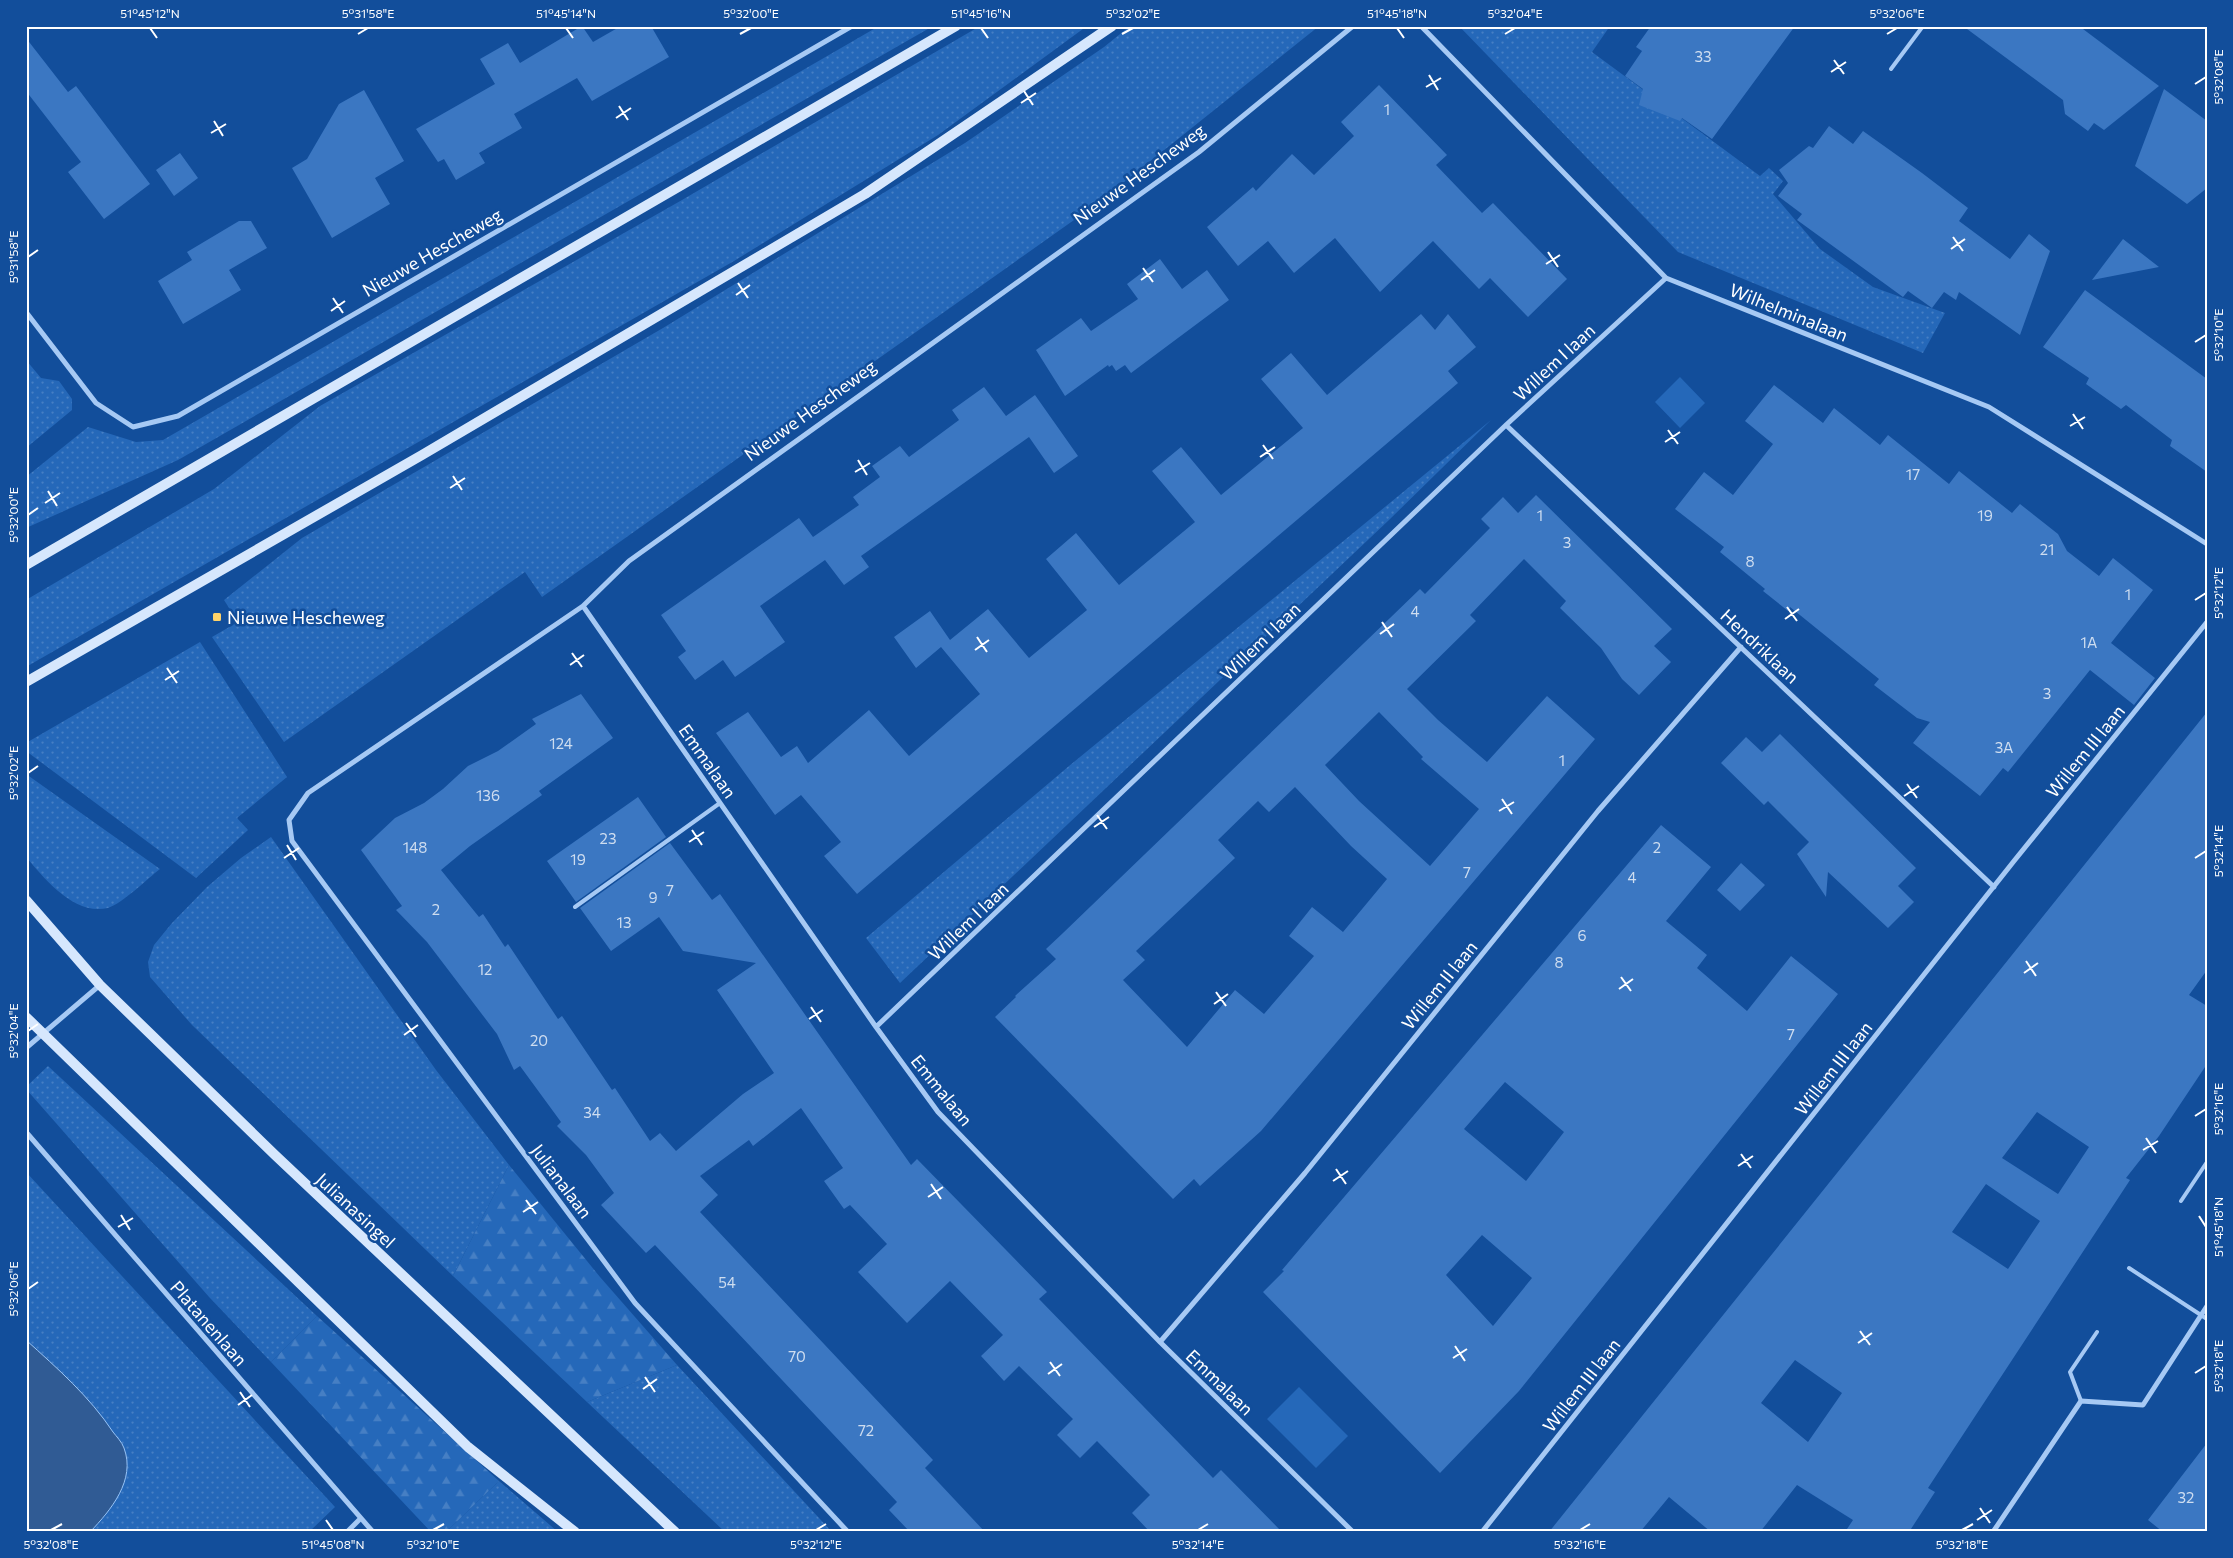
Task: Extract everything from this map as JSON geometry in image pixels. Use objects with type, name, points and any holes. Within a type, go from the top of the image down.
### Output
[{"type":"street","name":"Nieuwe Hescheweg","points":[[26,312],[96,403],[132,427],[178,416],[852,26]]},
{"type":"street","points":[[26,565],[956,26]]},
{"type":"street","points":[[26,682],[422,455],[865,194],[1112,26]]},
{"type":"street","name":"Nieuwe Hescheweg","points":[[288,820],[308,793],[583,606],[629,561],[1199,152],[1353,26]]},
{"type":"street","name":"Wilhelminalaan","points":[[1421,26],[1666,278],[1989,407],[2207,544]]},
{"type":"street","name":"Willem I laan","points":[[876,1027],[1506,425],[1666,278]]},
{"type":"street","name":"Hendriklaan","points":[[1506,425],[1994,887]]},
{"type":"street","name":"Emmalaan","points":[[583,606],[876,1027],[938,1112],[1160,1342],[1353,1532]]},
{"type":"street","name":"Willem III laan","points":[[1482,1532],[2207,622]]},
{"type":"street","name":"Willem II laan","points":[[1160,1342],[1305,1173],[1598,811],[1741,647]]},
{"type":"street","name":"Julianalaan","points":[[288,820],[292,841],[635,1303],[848,1532]]},
{"type":"street","name":"Julianasingel","points":[[26,900],[100,985],[275,1155],[675,1532]]},
{"type":"street","points":[[26,1048],[100,985]]},
{"type":"street","points":[[26,1016],[468,1447],[575,1532]]},
{"type":"street","name":"Platanenlaan","points":[[26,1132],[373,1532]]},
{"type":"street","points":[[1992,1532],[2081,1401],[2143,1405],[2207,1306]]},
{"type":"street","points":[[347,1532],[360,1519]]},
{"type":"lane","points":[[1891,69],[1923,26]]},
{"type":"lane","points":[[575,907],[720,803]]},
{"type":"lane","points":[[2181,1201],[2207,1162]]},
{"type":"lane","points":[[2128,1268],[2207,1319]]},
{"type":"lane","points":[[2081,1401],[2070,1372],[2097,1332]]},
{"type":"green space","points":[[879,26],[933,26],[178,460],[26,528],[26,477],[88,427],[136,442],[163,440]]},
{"type":"green space","points":[[980,26],[1087,26],[938,135],[734,261],[26,667],[26,600],[214,489],[320,406],[682,200]]},
{"type":"green space","points":[[1130,26],[1319,26],[1098,203],[542,597],[525,572],[284,742],[212,637],[238,622],[224,600],[302,538],[663,328],[965,143],[1104,47]]},
{"type":"green space","points":[[1459,26],[1610,26],[1592,52],[1760,176],[1769,168],[1783,181],[1773,194],[1820,249],[1873,287],[1945,313],[1923,353],[1678,252]]},
{"type":"green space","points":[[26,360],[41,378],[59,381],[72,399],[72,410],[26,448]]},
{"type":"green space","points":[[1680,377],[1705,403],[1680,428],[1655,402]]},
{"type":"green space","points":[[1491,420],[1389,520],[900,983],[866,938],[1069,766]]},
{"type":"green space","points":[[200,642],[287,777],[237,818],[248,830],[196,878],[26,751],[26,743]]},
{"type":"green space","points":[[26,774],[160,869],[128,896],[108,908],[95,909],[84,906],[61,894],[26,857]]},
{"type":"green space","points":[[271,837],[436,1070],[509,1165],[453,1276],[192,1025],[150,977],[148,962],[154,945],[172,923],[207,887],[241,858]]},
{"type":"green space","points":[[48,1066],[317,1316],[271,1362],[210,1298],[26,1089]]},
{"type":"green space","points":[[509,1165],[600,1277],[677,1365],[587,1402],[453,1276]]},
{"type":"green space","points":[[26,1172],[335,1507],[309,1532],[90,1532],[105,1516],[125,1476],[124,1447],[87,1399],[26,1340]]},
{"type":"green space","points":[[317,1316],[499,1481],[446,1532],[431,1532],[271,1362]]},
{"type":"green space","points":[[677,1365],[832,1532],[725,1532],[587,1402]]},
{"type":"green space","points":[[1299,1387],[1348,1436],[1316,1468],[1267,1419]]},
{"type":"green space","points":[[499,1481],[558,1532],[446,1532]]},
{"type":"shaded area","points":[[26,1340],[84,1395],[104,1419],[124,1448],[127,1472],[124,1483],[113,1504],[90,1532],[26,1532]]},
{"type":"building","points":[[582,26],[593,42],[621,26],[651,26],[669,57],[592,101],[577,78],[514,114],[522,128],[479,153],[485,163],[456,180],[444,159],[438,162],[416,129],[495,84],[480,59],[508,43],[520,63]]},
{"type":"building","points":[[1651,26],[1795,26],[1712,139],[1682,118],[1680,121],[1639,105],[1643,89],[1625,76],[1642,51],[1636,47]]},
{"type":"building","points":[[1963,26],[2079,26],[2159,86],[2104,130],[2094,123],[2088,131],[2065,114],[2063,100]]},
{"type":"building","points":[[26,38],[68,92],[76,86],[150,184],[104,219],[68,172],[81,162],[26,91]]},
{"type":"building","points":[[1379,85],[1447,155],[1436,165],[1482,213],[1493,203],[1567,279],[1528,317],[1490,278],[1479,289],[1433,241],[1380,292],[1335,238],[1294,273],[1268,241],[1238,266],[1207,227],[1253,187],[1256,191],[1292,154],[1314,175],[1354,136],[1341,122]]},
{"type":"building","points":[[2164,89],[2207,121],[2207,188],[2187,204],[2135,166]]},
{"type":"building","points":[[364,90],[404,161],[375,178],[390,204],[332,238],[292,168],[307,159],[339,104]]},
{"type":"building","points":[[1829,126],[1853,144],[1863,131],[1922,173],[1968,208],[1959,221],[2010,259],[2029,234],[2050,251],[2020,335],[1959,292],[1956,300],[1944,292],[1932,308],[1908,291],[1903,297],[1797,220],[1802,214],[1778,196],[1788,183],[1779,170],[1809,146],[1813,148]]},
{"type":"building","points":[[180,153],[198,178],[174,196],[156,170]]},
{"type":"building","points":[[239,221],[251,221],[267,248],[229,270],[241,290],[183,324],[158,281],[192,260],[187,252]]},
{"type":"building","points":[[2123,239],[2159,267],[2092,280]]},
{"type":"building","points":[[1160,259],[1182,289],[1207,270],[1229,300],[1131,373],[1125,365],[1116,371],[1112,365],[1109,367],[1108,365],[1065,396],[1036,350],[1081,318],[1091,331],[1138,299],[1127,284]]},
{"type":"building","points":[[2085,290],[2207,379],[2207,472],[2170,446],[2172,440],[2126,405],[2121,409],[2086,384],[2089,378],[2043,347]]},
{"type":"building","points":[[1421,314],[1435,330],[1448,314],[1476,347],[1448,371],[1458,383],[857,894],[824,856],[841,842],[801,795],[775,815],[716,733],[748,712],[781,757],[797,746],[808,763],[869,710],[909,756],[980,694],[941,647],[916,668],[894,637],[930,611],[950,640],[988,609],[1029,658],[1087,610],[1046,559],[1076,533],[1119,585],[1195,522],[1152,471],[1181,447],[1221,495],[1303,428],[1261,379],[1291,353],[1327,395]]},
{"type":"building","points":[[1774,385],[1823,423],[1834,408],[1880,445],[1888,435],[1949,484],[1959,471],[2012,513],[2020,504],[2058,534],[2067,551],[2099,576],[2113,558],[2153,590],[2111,643],[2155,678],[2134,705],[2090,670],[2008,772],[2003,768],[1980,796],[1913,743],[1930,722],[1917,718],[1874,685],[1879,679],[1790,607],[1788,611],[1763,591],[1765,589],[1720,552],[1724,547],[1675,509],[1704,472],[1733,495],[1773,444],[1745,421]]},
{"type":"building","points":[[984,387],[1006,416],[1035,395],[1078,456],[1054,473],[1029,437],[861,556],[869,567],[844,585],[825,560],[760,606],[785,642],[735,677],[723,660],[695,680],[678,657],[686,651],[661,615],[799,518],[813,537],[859,505],[853,497],[880,477],[872,466],[900,446],[909,457],[959,420],[952,410]]},
{"type":"building","points":[[1536,495],[1672,629],[1654,646],[1671,662],[1639,695],[1622,679],[1601,648],[1560,608],[1566,601],[1524,559],[1470,615],[1476,621],[1407,689],[1438,720],[1487,762],[1547,696],[1595,739],[1261,1131],[1200,1186],[1194,1179],[1173,1199],[995,1017],[1056,959],[1046,949],[1420,589],[1425,594],[1490,528],[1481,519],[1503,497],[1518,513]],"holes":[[[1379,712],[1423,757],[1421,759],[1479,809],[1430,866],[1359,801],[1325,765]],[[1295,787],[1351,846],[1387,879],[1343,932],[1312,907],[1289,936],[1314,956],[1264,1014],[1235,990],[1187,1047],[1123,980],[1145,960],[1136,951],[1235,858],[1218,840],[1258,801],[1269,812]]]},
{"type":"building","points":[[581,694],[613,738],[539,791],[542,795],[470,846],[441,870],[479,917],[483,914],[505,947],[508,944],[558,1019],[562,1016],[612,1090],[615,1088],[650,1141],[660,1133],[676,1151],[743,1094],[774,1073],[717,990],[756,963],[683,951],[659,917],[611,951],[580,908],[670,843],[712,900],[720,894],[911,1165],[917,1159],[1047,1292],[1039,1299],[1213,1478],[1221,1470],[1282,1532],[1150,1532],[1132,1513],[1150,1495],[1097,1441],[1080,1458],[1057,1435],[1073,1419],[1019,1366],[1004,1381],[981,1356],[1003,1335],[950,1281],[907,1323],[858,1272],[887,1244],[850,1205],[844,1209],[824,1181],[843,1168],[801,1108],[753,1146],[749,1140],[700,1176],[718,1195],[700,1212],[933,1460],[925,1468],[985,1532],[910,1532],[889,1510],[897,1502],[655,1245],[646,1253],[601,1205],[614,1193],[586,1155],[557,1126],[561,1122],[520,1066],[514,1070],[497,1034],[427,942],[396,910],[402,906],[361,850],[395,818],[424,803],[443,789],[468,766],[498,751],[536,724],[532,719]]},
{"type":"building","points":[[2207,712],[2207,970],[2189,995],[2207,1006],[2207,1064],[2159,1136],[2126,1178],[2130,1180],[1928,1488],[1935,1492],[1909,1532],[1845,1532],[1853,1520],[1797,1485],[1760,1532],[1711,1532],[1669,1497],[1640,1532],[1549,1532]],"holes":[[[2037,1112],[2089,1147],[2058,1194],[2002,1158]],[[1986,1184],[2040,1221],[2008,1269],[1952,1232]],[[1795,1360],[1842,1393],[1808,1442],[1761,1403]]]},
{"type":"building","points":[[1780,734],[1916,868],[1898,886],[1914,902],[1888,928],[1828,872],[1826,897],[1797,854],[1809,842],[1768,801],[1764,805],[1721,763],[1746,737],[1762,752]]},
{"type":"building","points":[[638,797],[666,837],[576,902],[547,861]]},
{"type":"building","points":[[1661,825],[1711,867],[1666,921],[1707,955],[1697,968],[1747,1011],[1791,956],[1838,994],[1519,1391],[1440,1473],[1263,1292],[1284,1271],[1282,1270]],"holes":[[[1505,1082],[1564,1132],[1526,1181],[1464,1129]],[[1482,1235],[1532,1278],[1493,1326],[1446,1275]]]},
{"type":"building","points":[[1741,863],[1765,885],[1740,911],[1717,890]]},
{"type":"building","points":[[2207,1443],[2207,1532],[2163,1532],[2148,1520]]},
{"type":"place","name":"Nieuwe Hescheweg","points":[[217,617]]}]
